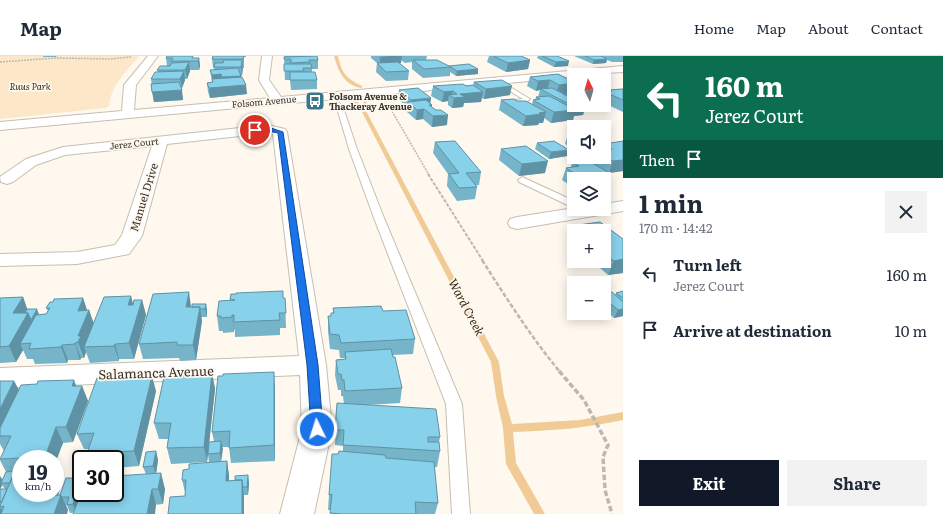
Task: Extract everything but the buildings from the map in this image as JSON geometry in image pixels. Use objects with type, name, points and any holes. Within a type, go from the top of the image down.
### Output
[{"type":"street","points":[[128,113],[130,85],[153,56]]},
{"type":"street","points":[[267,56],[264,80],[277,100]]},
{"type":"street","name":"Folsom Avenue","points":[[0,126],[128,113],[623,69]]},
{"type":"street","name":"Jerez Court","points":[[7,180],[31,162],[63,151],[268,129],[280,132],[313,365]]},
{"type":"street","name":"Manuel Drive","points":[[0,260],[77,258],[122,250],[132,236],[161,140]]},
{"type":"street","points":[[611,207],[623,206]]},
{"type":"street","points":[[517,223],[567,212]]},
{"type":"street","points":[[297,514],[317,429],[313,365]]},
{"type":"street","name":"Salamanca Avenue","points":[[0,378],[313,365]]},
{"type":"lane","points":[[495,80],[527,99],[525,101],[504,103]]},
{"type":"lane","points":[[329,95],[340,107],[353,149],[379,218],[454,404],[462,514]]},
{"type":"lane","points":[[522,180],[567,202]]},
{"type":"path","points":[[0,62],[40,59],[110,59],[136,57]]},
{"type":"path","points":[[375,91],[386,102],[435,186],[510,304],[545,354],[584,400],[608,445],[603,457],[605,490],[612,514]]},
{"type":"green space","name":"Ruus Park","points":[[0,56],[139,56],[116,85],[110,98],[109,106],[105,108],[0,119]]},
{"type":"waterway","name":"Ward Creek","points":[[336,56],[343,76],[361,87]]},
{"type":"waterway","name":"Ward Creek","points":[[363,109],[366,98]]},
{"type":"waterway","name":"Ward Creek","points":[[352,99],[363,109]]},
{"type":"waterway","name":"Ward Creek","points":[[363,109],[495,362],[500,396],[508,428]]},
{"type":"waterway","points":[[508,428],[580,424],[623,416]]},
{"type":"waterway","name":"Ward Creek","points":[[508,428],[511,464],[540,514]]},
{"type":"place","name":"Folsom Avenue & Thackeray Avenue","points":[[315,101]]},
{"type":"route","points":[[255,130],[268,129],[280,132],[313,365],[317,429]]}]
